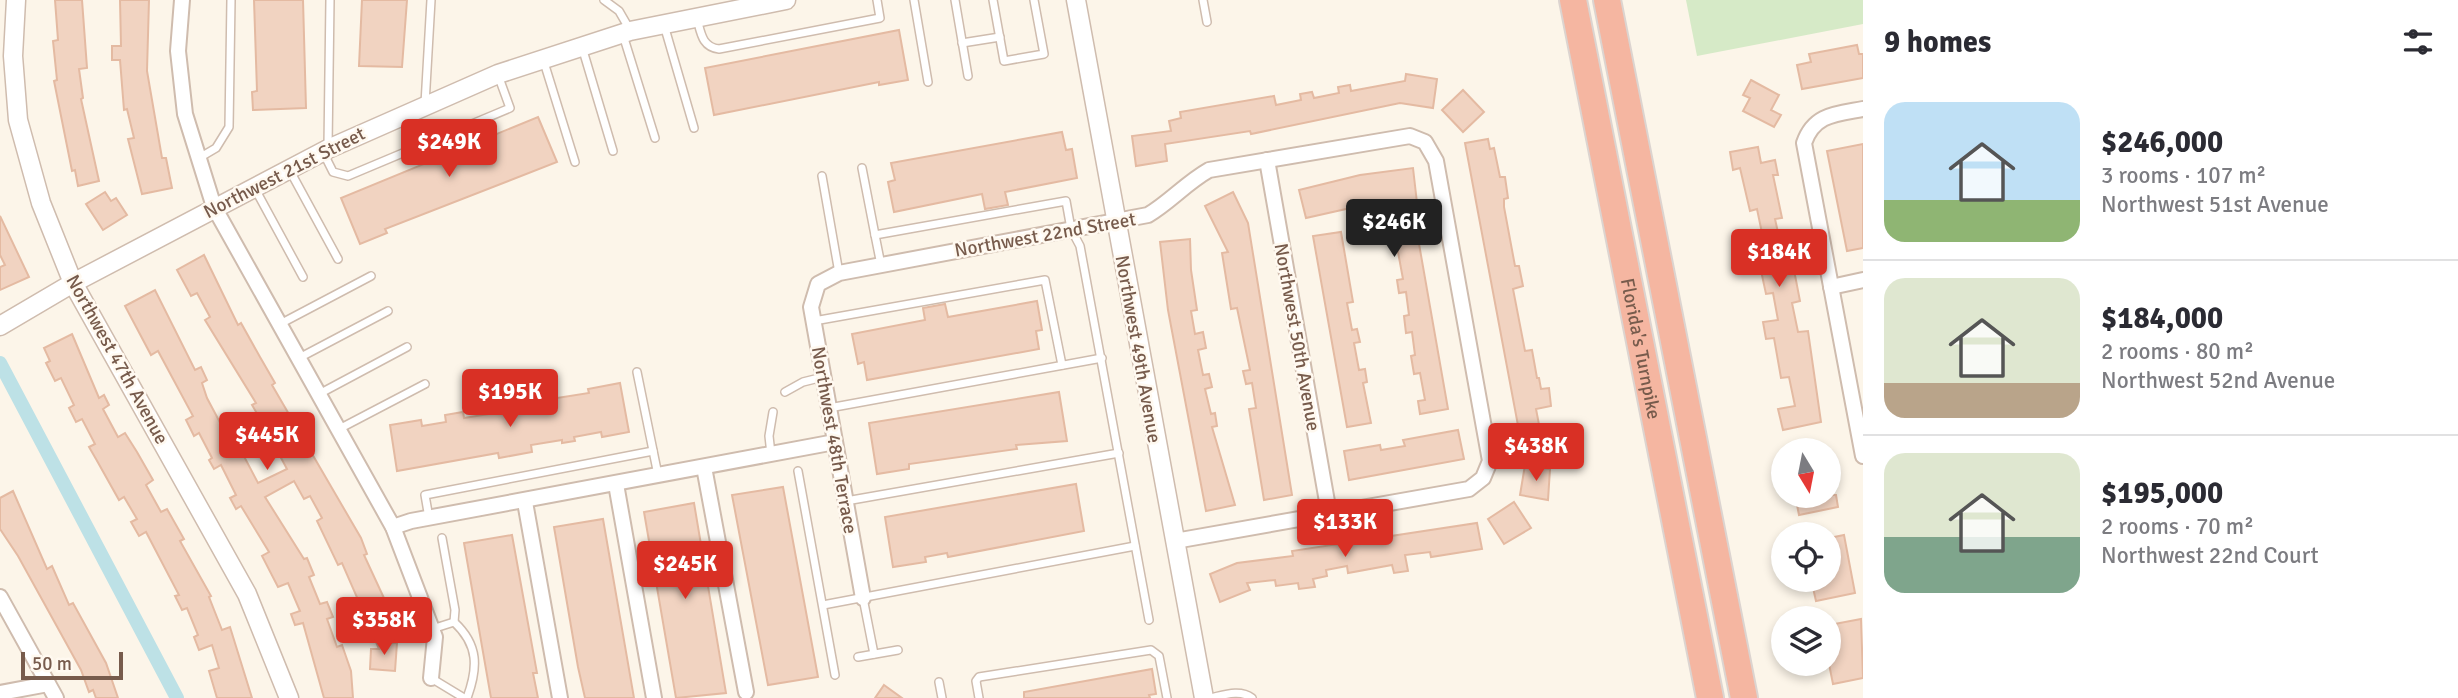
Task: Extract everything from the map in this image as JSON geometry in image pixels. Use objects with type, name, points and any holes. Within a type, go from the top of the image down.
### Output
[{"type":"highway","name":"Florida's Turnpike","points":[[1573,0],[1710,698]]},
{"type":"highway","name":"Florida's Turnpike","points":[[1607,0],[1744,698]]},
{"type":"street","name":"Northwest 47th Avenue","points":[[16,0],[13,56],[18,120],[41,204],[73,283],[247,594],[289,698]]},
{"type":"street","points":[[182,0],[178,51],[185,114],[214,207],[393,527],[435,637],[431,678]]},
{"type":"street","name":"Northwest 21st Street","points":[[5,323],[214,207],[325,150],[425,104],[543,58],[626,32],[697,18],[716,6],[786,0]]},
{"type":"street","name":"Northwest 49th Avenue","points":[[1076,0],[1204,698]]},
{"type":"street","points":[[1863,108],[1823,116],[1808,130],[1804,143],[1863,453]]},
{"type":"street","name":"Northwest 22nd Street","points":[[818,284],[839,273],[1147,215],[1167,204],[1189,181],[1209,170],[1410,136],[1425,142],[1436,161],[1490,461],[1483,478],[1469,489],[1329,513]]},
{"type":"street","name":"Northwest 50th Avenue","points":[[1267,160],[1329,513]]},
{"type":"street","points":[[1830,287],[1863,280]]},
{"type":"street","name":"Northwest 48th Terrace","points":[[818,284],[811,307],[863,598]]},
{"type":"street","points":[[393,527],[835,442]]},
{"type":"street","points":[[704,467],[746,692]]},
{"type":"street","points":[[616,484],[654,698]]},
{"type":"street","points":[[525,502],[560,698]]},
{"type":"street","points":[[1175,541],[1329,513]]},
{"type":"street","points":[[0,597],[56,698]]},
{"type":"street","points":[[0,692],[48,684]]},
{"type":"lane","points":[[199,158],[216,148],[229,127],[231,0]]},
{"type":"lane","points":[[330,0],[325,150],[333,172],[348,176],[510,108],[498,74]]},
{"type":"lane","points":[[425,104],[431,0]]},
{"type":"lane","points":[[604,0],[619,11],[655,138]]},
{"type":"lane","points":[[697,18],[702,40],[708,46],[719,49],[880,18],[877,0]]},
{"type":"lane","points":[[914,0],[928,82]]},
{"type":"lane","points":[[955,0],[968,76]]},
{"type":"lane","points":[[993,0],[1004,61],[1044,54],[1034,0]]},
{"type":"lane","points":[[1203,0],[1207,22]]},
{"type":"lane","points":[[663,24],[694,128]]},
{"type":"lane","points":[[962,43],[1000,37]]},
{"type":"lane","points":[[581,46],[612,151]]},
{"type":"lane","points":[[543,58],[575,162]]},
{"type":"lane","points":[[862,168],[881,265]]},
{"type":"lane","points":[[288,169],[338,259]]},
{"type":"lane","points":[[822,176],[839,273]]},
{"type":"lane","points":[[254,187],[303,277]]},
{"type":"lane","points":[[876,235],[1066,201],[1071,229],[1080,246],[1149,620]]},
{"type":"lane","points":[[280,324],[371,276]]},
{"type":"lane","points":[[814,321],[1045,280],[1062,365]]},
{"type":"lane","points":[[299,358],[388,311]]},
{"type":"lane","points":[[319,394],[407,347]]},
{"type":"lane","points":[[829,408],[1102,358]]},
{"type":"lane","points":[[637,372],[658,476]]},
{"type":"lane","points":[[785,392],[803,382],[824,377]]},
{"type":"lane","points":[[338,429],[425,384]]},
{"type":"lane","points":[[771,454],[769,436],[773,412]]},
{"type":"lane","points":[[429,518],[425,495],[653,451]]},
{"type":"lane","points":[[846,501],[1119,453]]},
{"type":"lane","points":[[798,471],[835,674]]},
{"type":"lane","points":[[442,538],[455,610],[454,622]]},
{"type":"lane","points":[[823,606],[1135,546]]},
{"type":"lane","points":[[863,598],[874,654]]},
{"type":"lane","points":[[432,629],[454,622]]},
{"type":"lane","points":[[431,678],[465,698],[475,676],[475,655],[466,633],[454,622]]},
{"type":"lane","points":[[858,657],[898,650]]},
{"type":"lane","points":[[979,698],[976,681],[979,677],[1151,650],[1159,656],[1167,698]]},
{"type":"lane","points":[[939,682],[942,698]]},
{"type":"lane","points":[[1210,698],[1235,693],[1246,694],[1252,698]]},
{"type":"green space","points":[[1686,0],[1863,0],[1863,24],[1697,56]]},
{"type":"building","points":[[55,0],[82,0],[87,68],[79,69],[81,99],[99,181],[78,186],[75,170],[72,171],[54,81],[57,80],[53,41],[58,40]]},
{"type":"building","points":[[120,0],[149,0],[147,71],[162,158],[166,158],[172,188],[142,194],[128,139],[134,138],[127,109],[124,110],[120,60],[112,60],[112,46],[121,46]]},
{"type":"building","points":[[254,0],[303,0],[306,108],[253,110],[252,92],[257,91]]},
{"type":"building","points":[[362,0],[407,0],[402,67],[359,66]]},
{"type":"building","points":[[899,30],[908,80],[879,85],[879,82],[714,115],[705,68]]},
{"type":"building","points":[[1857,45],[1859,54],[1863,54],[1863,78],[1802,89],[1797,65],[1811,62],[1809,54]]},
{"type":"building","points":[[1406,74],[1437,79],[1433,108],[1400,103],[1251,134],[1250,131],[1165,144],[1167,161],[1136,166],[1132,136],[1171,131],[1169,121],[1181,118],[1180,112],[1274,96],[1276,105],[1301,100],[1300,94],[1312,92],[1314,98],[1339,93],[1338,87],[1350,85],[1351,91],[1405,81]]},
{"type":"building","points":[[1751,80],[1779,95],[1771,110],[1781,115],[1774,127],[1743,111],[1750,98],[1743,95]]},
{"type":"building","points":[[1463,90],[1484,112],[1463,132],[1442,110]]},
{"type":"building","points":[[538,117],[557,162],[385,229],[387,233],[360,244],[341,198]]},
{"type":"building","points":[[1062,132],[1066,150],[1072,149],[1077,178],[1005,192],[1008,205],[985,209],[982,194],[894,212],[888,182],[895,180],[891,163]]},
{"type":"building","points":[[1488,139],[1490,149],[1494,148],[1500,177],[1505,177],[1508,198],[1504,199],[1504,207],[1515,266],[1519,266],[1523,286],[1513,289],[1525,351],[1532,350],[1541,389],[1549,388],[1551,406],[1536,409],[1541,435],[1549,434],[1551,447],[1523,452],[1465,143]]},
{"type":"building","points":[[1863,144],[1863,248],[1847,251],[1827,151]]},
{"type":"building","points":[[1758,147],[1761,163],[1775,160],[1778,175],[1773,175],[1782,218],[1775,219],[1781,246],[1789,244],[1800,301],[1792,303],[1798,332],[1808,331],[1821,422],[1783,430],[1778,409],[1795,406],[1789,377],[1781,378],[1774,338],[1766,339],[1763,322],[1778,320],[1773,293],[1766,294],[1757,252],[1749,253],[1746,236],[1762,233],[1757,209],[1750,211],[1740,168],[1733,170],[1730,152]]},
{"type":"building","points":[[1413,168],[1417,203],[1412,204],[1448,409],[1420,414],[1418,401],[1425,400],[1420,373],[1414,374],[1411,356],[1415,355],[1412,332],[1406,333],[1404,316],[1409,315],[1406,292],[1399,293],[1397,280],[1403,279],[1398,252],[1393,253],[1384,209],[1356,213],[1355,207],[1306,218],[1299,190],[1360,175]]},
{"type":"building","points":[[105,192],[111,201],[116,198],[127,215],[103,230],[86,204]]},
{"type":"building","points":[[1233,192],[1248,223],[1292,495],[1264,500],[1249,409],[1256,408],[1252,383],[1246,384],[1243,371],[1250,370],[1237,308],[1231,309],[1222,253],[1228,252],[1205,206]]},
{"type":"building","points":[[0,216],[29,277],[0,290],[0,267],[5,265],[0,255]]},
{"type":"building","points":[[1341,232],[1353,302],[1347,303],[1352,330],[1357,329],[1360,342],[1354,343],[1359,370],[1365,369],[1367,382],[1363,383],[1371,423],[1347,427],[1313,236]]},
{"type":"building","points":[[1190,239],[1197,310],[1191,311],[1195,334],[1203,332],[1206,348],[1198,350],[1203,375],[1209,374],[1212,387],[1205,389],[1211,414],[1215,413],[1217,426],[1212,427],[1235,505],[1206,511],[1168,310],[1160,242]]},
{"type":"building","points":[[204,255],[238,325],[241,323],[275,383],[272,385],[361,538],[367,554],[364,555],[396,624],[373,634],[342,563],[338,565],[317,521],[322,518],[310,496],[304,499],[294,481],[265,497],[304,559],[307,558],[314,575],[309,577],[320,604],[327,602],[333,617],[327,619],[337,647],[342,645],[351,671],[353,698],[324,698],[303,623],[295,625],[291,614],[300,611],[288,583],[278,587],[262,556],[269,552],[241,506],[236,509],[230,498],[236,495],[221,465],[214,469],[209,460],[212,458],[199,433],[194,436],[186,420],[193,416],[158,351],[151,355],[125,306],[155,290],[195,370],[201,367],[207,380],[202,383],[207,398],[233,447],[238,445],[258,483],[287,469],[279,454],[284,451],[273,429],[268,432],[252,405],[256,403],[205,320],[210,317],[197,293],[191,296],[177,270]]},
{"type":"building","points":[[1037,301],[1042,330],[1036,331],[1039,349],[867,380],[864,362],[858,364],[852,334],[925,320],[923,308],[945,304],[948,317]]},
{"type":"building","points":[[72,334],[99,398],[104,395],[109,405],[103,409],[118,437],[125,433],[153,480],[146,485],[161,512],[167,509],[184,539],[180,541],[211,596],[209,597],[222,630],[230,627],[252,698],[217,698],[209,671],[219,668],[212,645],[199,650],[194,637],[198,635],[187,608],[182,610],[175,596],[179,595],[146,532],[139,536],[131,522],[137,519],[124,497],[119,500],[89,447],[95,444],[82,419],[76,422],[69,408],[74,405],[61,378],[55,381],[46,363],[50,361],[44,348]]},
{"type":"building","points":[[620,383],[629,432],[602,437],[601,432],[574,437],[575,441],[562,443],[562,440],[531,445],[532,452],[499,458],[498,453],[397,471],[390,425],[421,420],[422,426],[446,422],[445,415],[463,412],[464,418],[489,414],[488,409],[589,393],[588,389]]},
{"type":"building","points":[[1059,392],[1067,441],[1016,445],[1017,449],[909,464],[909,469],[877,474],[869,423]]},
{"type":"building","points":[[1458,430],[1464,459],[1349,480],[1344,451],[1380,445],[1381,450],[1405,446],[1403,440]]},
{"type":"building","points":[[1525,465],[1550,469],[1548,500],[1520,495]]},
{"type":"building","points":[[1076,484],[1084,531],[948,557],[947,553],[925,557],[926,562],[893,567],[885,517]]},
{"type":"building","points":[[783,487],[818,677],[768,685],[732,495]]},
{"type":"building","points":[[13,491],[47,569],[52,566],[69,605],[73,603],[106,663],[118,698],[96,698],[93,690],[89,692],[81,670],[18,556],[0,529],[0,498]]},
{"type":"building","points":[[1514,502],[1531,528],[1504,544],[1488,519]]},
{"type":"building","points":[[694,503],[726,693],[676,698],[644,512]]},
{"type":"building","points":[[1798,508],[1833,508],[1799,515]]},
{"type":"building","points":[[603,519],[634,698],[585,698],[578,667],[554,527]]},
{"type":"building","points":[[1477,523],[1482,549],[1431,557],[1430,552],[1405,555],[1408,571],[1394,573],[1392,565],[1348,573],[1347,566],[1326,570],[1327,576],[1313,579],[1315,587],[1299,589],[1298,583],[1276,586],[1275,580],[1247,583],[1250,590],[1220,602],[1210,574],[1237,563],[1293,556],[1292,551]]},
{"type":"building","points":[[512,535],[537,673],[533,673],[538,698],[491,698],[464,543]]},
{"type":"building","points":[[1844,535],[1855,593],[1816,601],[1814,592],[1841,592],[1841,536]]},
{"type":"building","points":[[1861,619],[1863,678],[1833,684],[1831,676],[1841,676],[1841,623]]},
{"type":"building","points":[[376,642],[397,643],[395,671],[370,669],[371,649],[379,649]]},
{"type":"building","points":[[1152,669],[1156,694],[1149,695],[1150,698],[1024,698],[1024,692]]},
{"type":"building","points":[[884,685],[902,698],[875,698]]},
{"type":"waterway","points":[[0,363],[177,698]]}]
